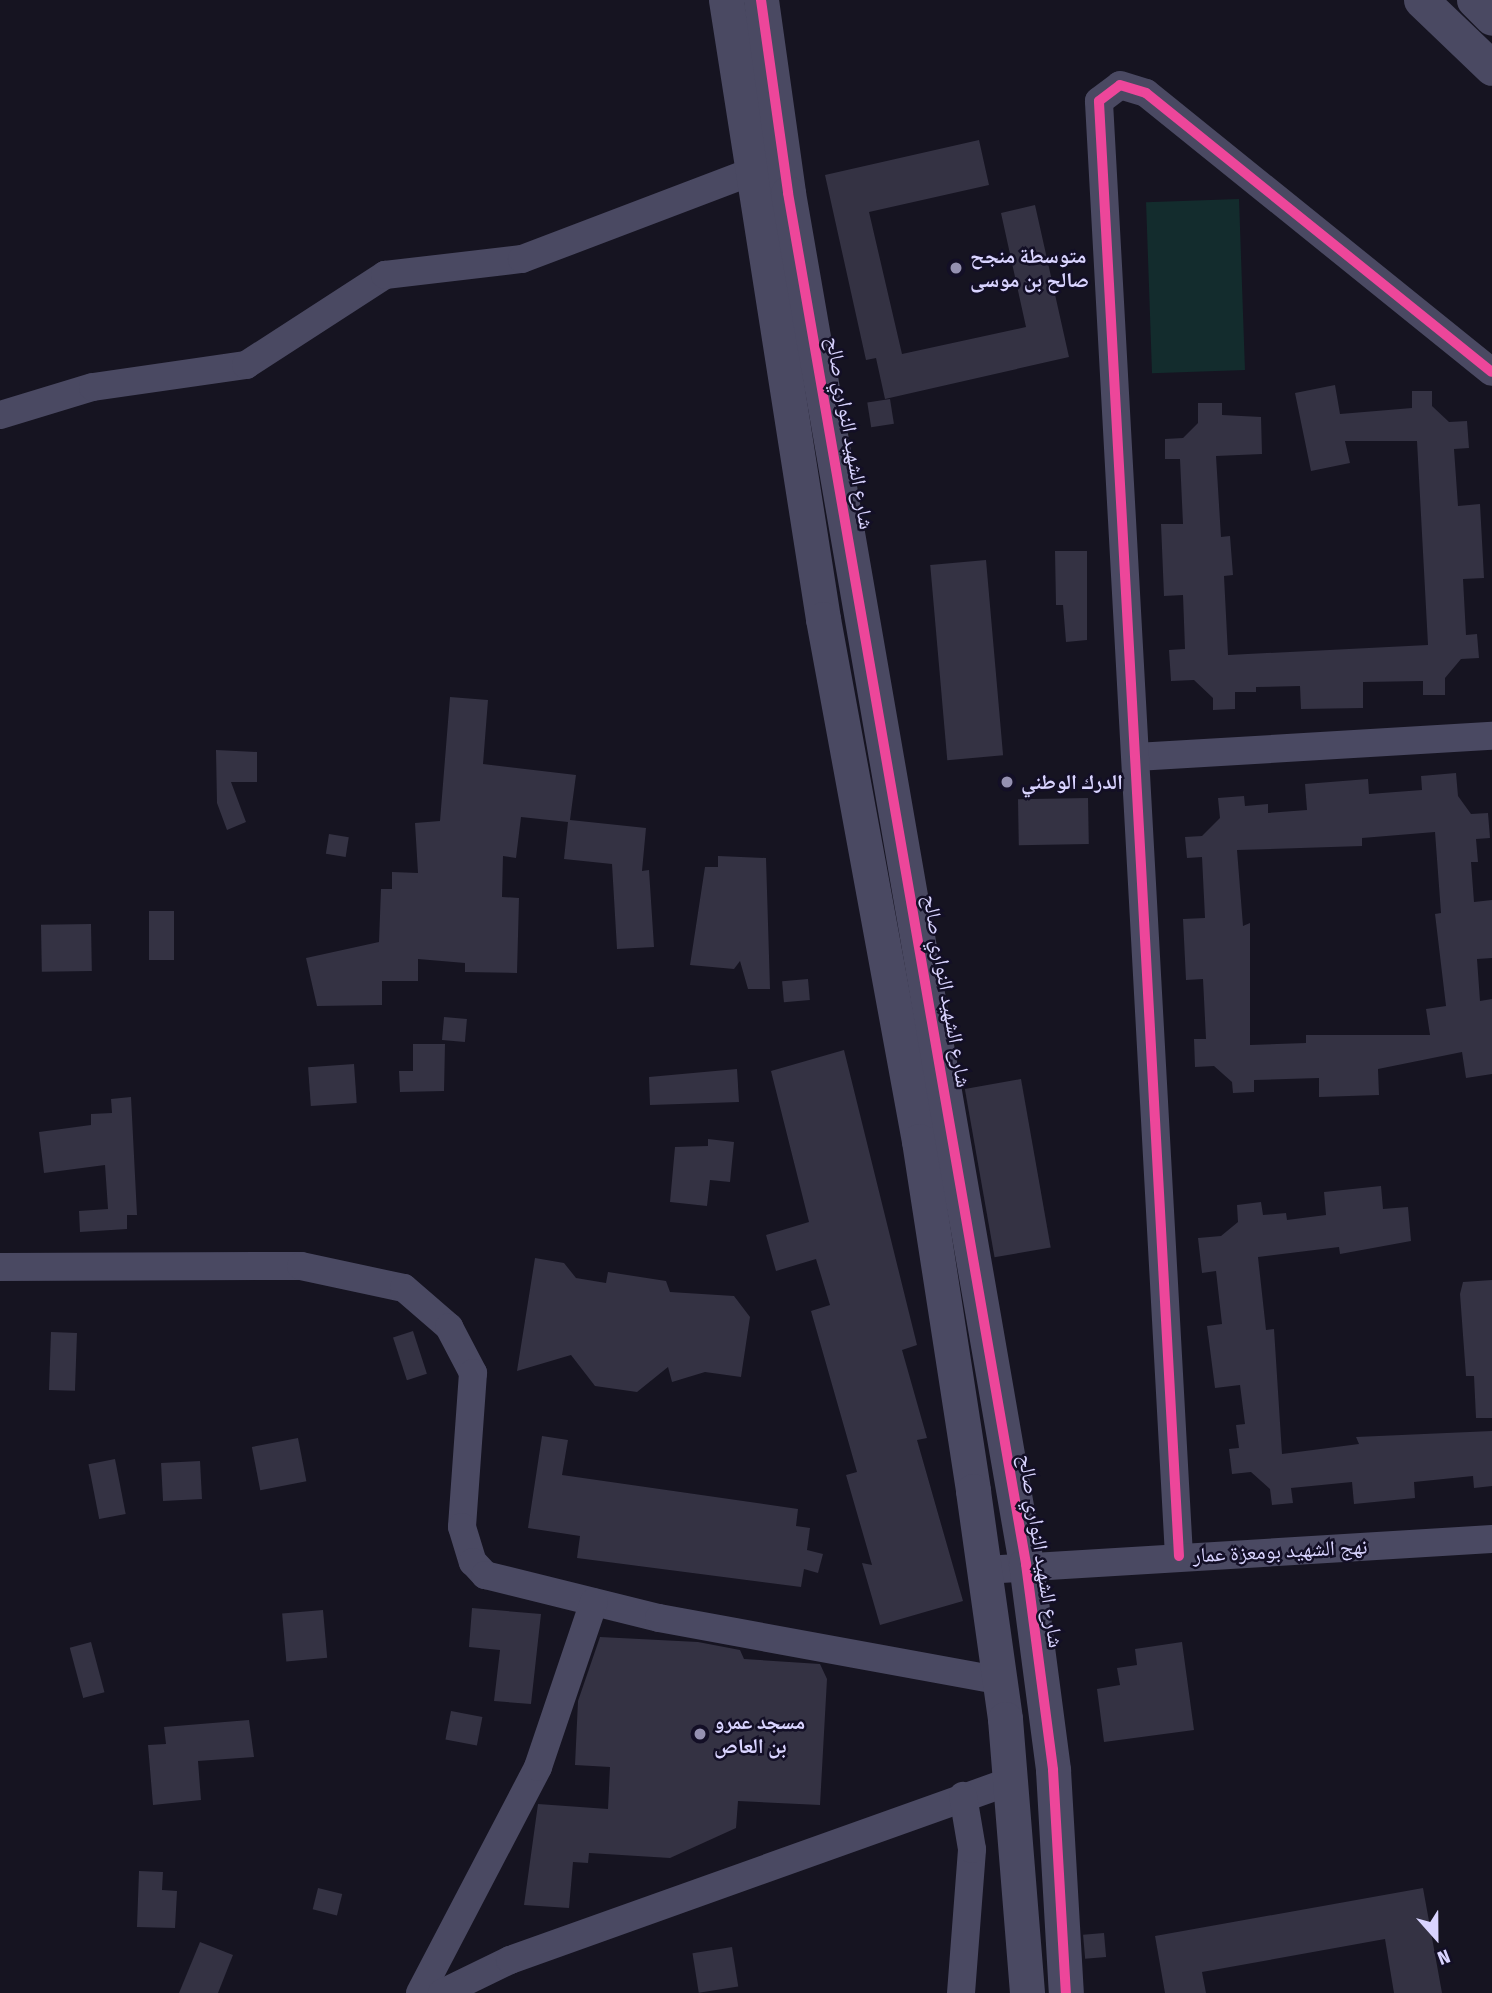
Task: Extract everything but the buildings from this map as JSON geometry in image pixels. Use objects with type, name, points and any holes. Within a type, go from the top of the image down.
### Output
[{"type":"street","points":[[726,0],[823,619],[919,1141],[984,1570],[1011,1781],[1027,1993]]},
{"type":"street","name":"شارع الشهيد النواري صالح","points":[[761,0],[788,193],[1026,1564],[1053,1770],[1066,1993]]},
{"type":"street","points":[[1421,0],[1492,68]]},
{"type":"street","points":[[1474,0],[1492,18]]},
{"type":"street","points":[[1179,1556],[1136,757],[1100,197],[1097,112],[1105,94],[1129,85],[1146,93],[1492,372]]},
{"type":"street","points":[[0,415],[93,387],[247,365],[374,279],[405,269],[522,259],[754,171]]},
{"type":"street","points":[[1136,757],[1492,736]]},
{"type":"street","points":[[0,1267],[301,1266],[377,1280],[421,1297],[449,1327],[473,1373],[462,1527],[473,1562],[500,1582],[998,1680]]},
{"type":"street","name":"نهج الشهيد بومعزة عمار","points":[[984,1570],[1026,1564],[1492,1539]]},
{"type":"street","points":[[420,1993],[538,1767],[594,1602]]},
{"type":"street","points":[[442,1993],[510,1960],[1011,1781]]},
{"type":"street","points":[[961,1993],[972,1849],[963,1797]]},
{"type":"green space","points":[[1239,199],[1245,370],[1152,373],[1146,202]]},
{"type":"cycle path","points":[[761,0],[788,193],[1026,1564],[1053,1770],[1066,1993]]},
{"type":"cycle path","points":[[1179,1556],[1099,101],[1120,85],[1146,93],[1492,372]]},
{"type":"place","name":"متوسطة منجح صالح بن موسى","points":[[956,268]]},
{"type":"place","name":"الدرك الوطني","points":[[1007,782]]},
{"type":"place","name":"مسجد عمرو بن العاص","points":[[700,1734]]}]
